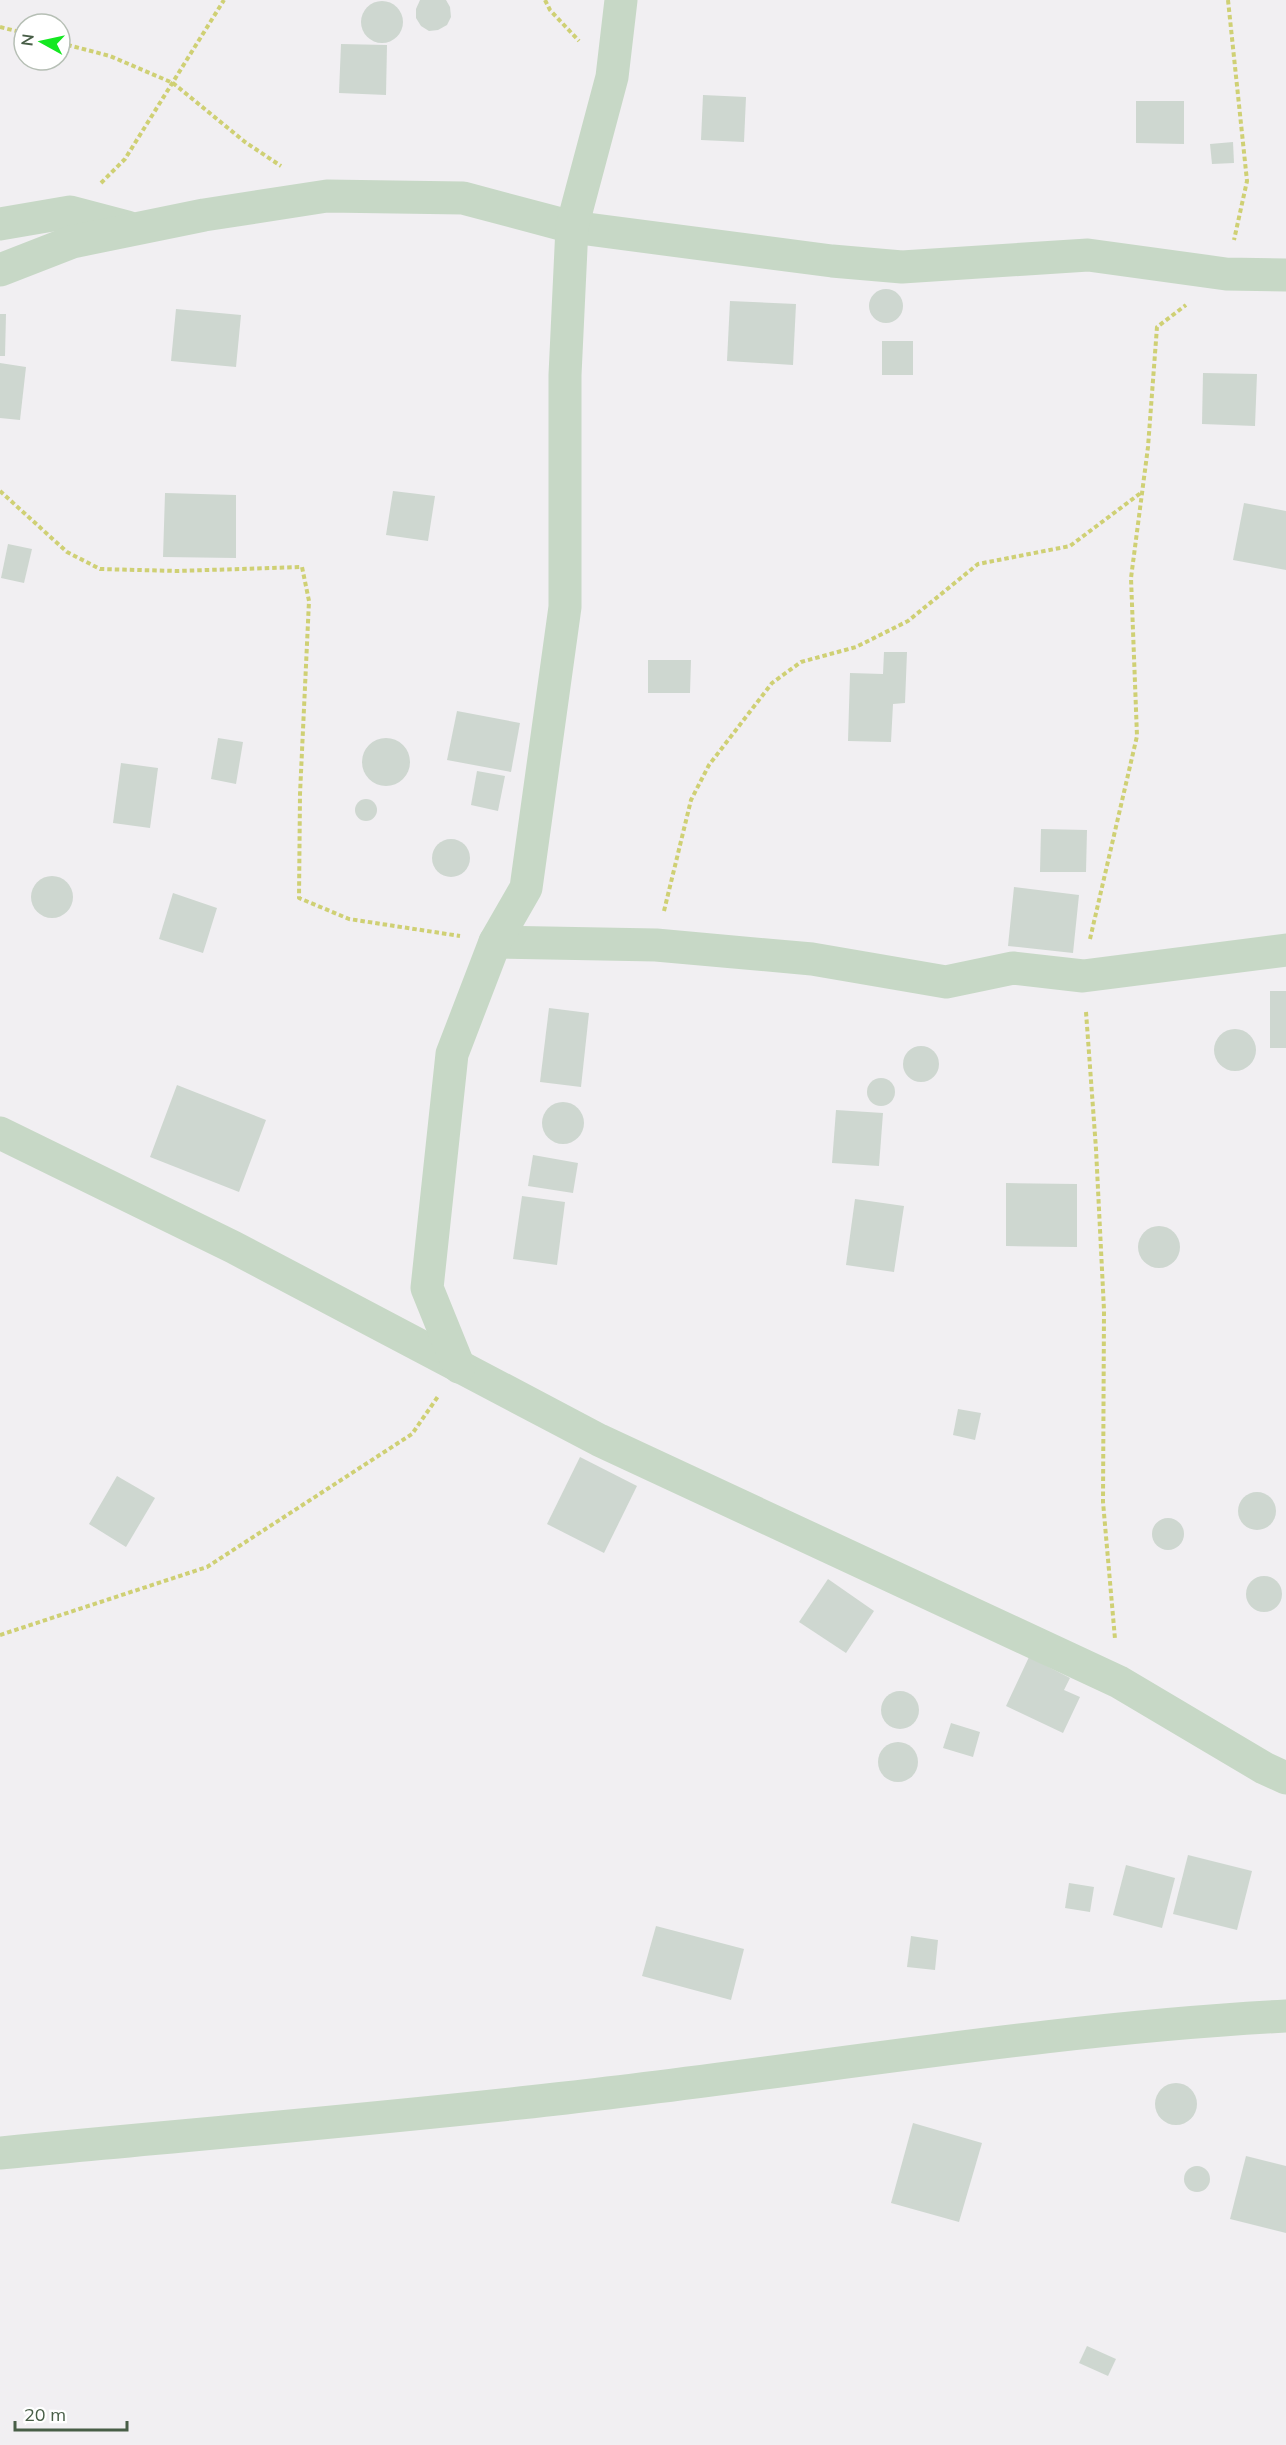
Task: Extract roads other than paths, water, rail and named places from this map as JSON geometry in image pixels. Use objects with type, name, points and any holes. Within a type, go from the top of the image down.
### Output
[{"type":"street","points":[[459,1367],[427,1288],[452,1054],[495,942],[526,888],[565,608],[565,375],[572,226],[612,77],[621,0]]},
{"type":"street","points":[[0,270],[72,242],[204,215],[327,196],[463,198],[572,226],[832,261],[902,267],[1088,255],[1226,274],[1286,275]]},
{"type":"street","points":[[0,224],[70,212],[135,229]]},
{"type":"street","points":[[495,942],[656,945],[812,959],[946,982],[1013,968],[1083,976],[1286,950]]},
{"type":"street","points":[[0,1133],[233,1247],[599,1440],[1119,1682],[1264,1768],[1286,1778]]},
{"type":"street","points":[[0,2153],[557,2099],[1197,2020],[1286,2016]]}]
